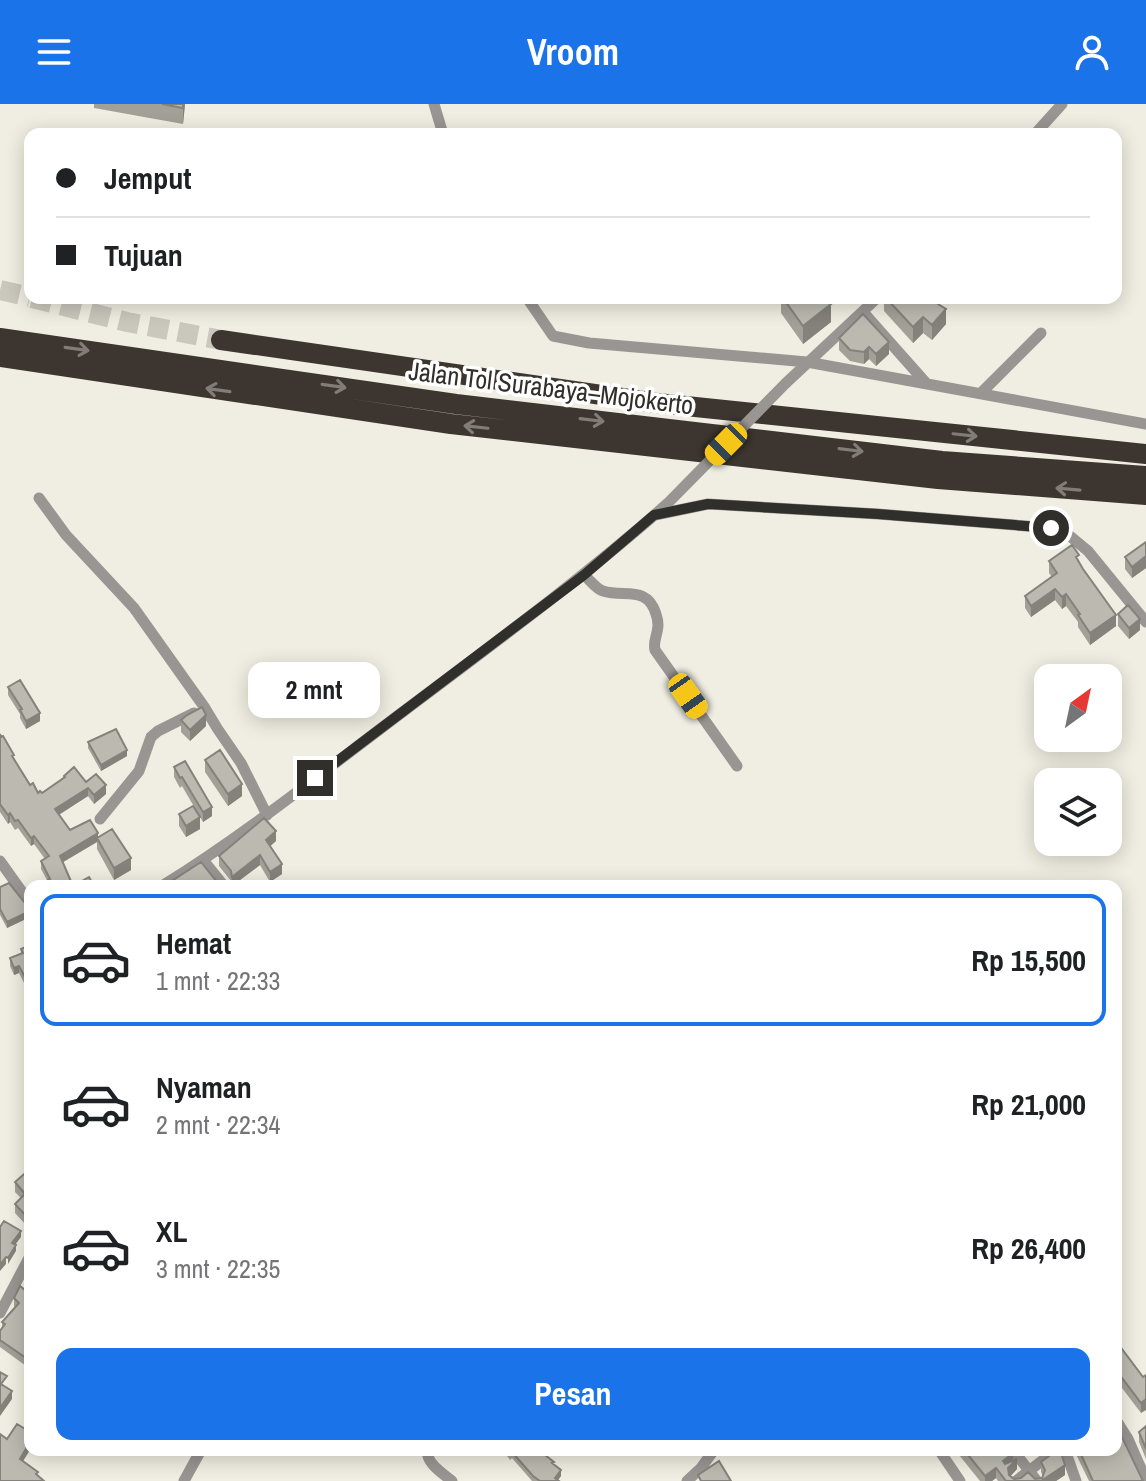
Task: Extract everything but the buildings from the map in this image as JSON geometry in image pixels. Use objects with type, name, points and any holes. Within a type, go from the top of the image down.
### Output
[{"type":"highway","name":"Jalan Tol Surabaya–Mojokerto","points":[[0,338],[456,404],[942,461],[1146,476]]},
{"type":"highway","points":[[221,340],[657,403],[1146,454]]},
{"type":"highway","name":"Jalan Tol Surabaya–Mojokerto","points":[[0,357],[451,424],[938,479],[1146,495]]},
{"type":"street","points":[[434,104],[441,128]]},
{"type":"street","points":[[1040,128],[1062,104]]},
{"type":"street","points":[[531,304],[553,336],[589,343],[807,362],[1146,424]]},
{"type":"street","points":[[171,880],[267,815],[584,575],[667,504],[807,362],[871,304]]},
{"type":"street","points":[[863,312],[926,383]]},
{"type":"street","points":[[981,393],[1041,333]]},
{"type":"street","points":[[39,498],[66,535],[134,608],[241,763],[267,815]]},
{"type":"street","points":[[654,515],[708,504],[1051,528],[1065,532],[1088,551],[1146,622]]},
{"type":"street","points":[[584,575],[598,589],[633,593],[645,597],[653,605],[660,628],[653,644],[655,650],[737,766]]},
{"type":"street","points":[[100,819],[139,771],[151,737],[205,708]]},
{"type":"street","points":[[203,860],[219,880]]},
{"type":"street","points":[[0,861],[24,895]]},
{"type":"street","points":[[0,1313],[24,1267]]},
{"type":"street","points":[[1122,1426],[1133,1436],[1146,1480]]},
{"type":"street","points":[[184,1481],[198,1456]]},
{"type":"street","points":[[427,1456],[452,1481]]},
{"type":"street","points":[[687,1481],[710,1456]]},
{"type":"street","points":[[943,1456],[960,1481]]},
{"type":"street","points":[[1018,1456],[1033,1476]]},
{"type":"street","points":[[1016,1481],[1033,1476],[1051,1456]]},
{"type":"street","points":[[1067,1456],[1076,1481]]},
{"type":"tunnel","points":[[0,290],[24,296]]},
{"type":"tunnel","points":[[56,304],[127,322],[221,340]]},
{"type":"route","points":[[315,778],[584,575],[654,515],[708,504],[1051,528]]}]
